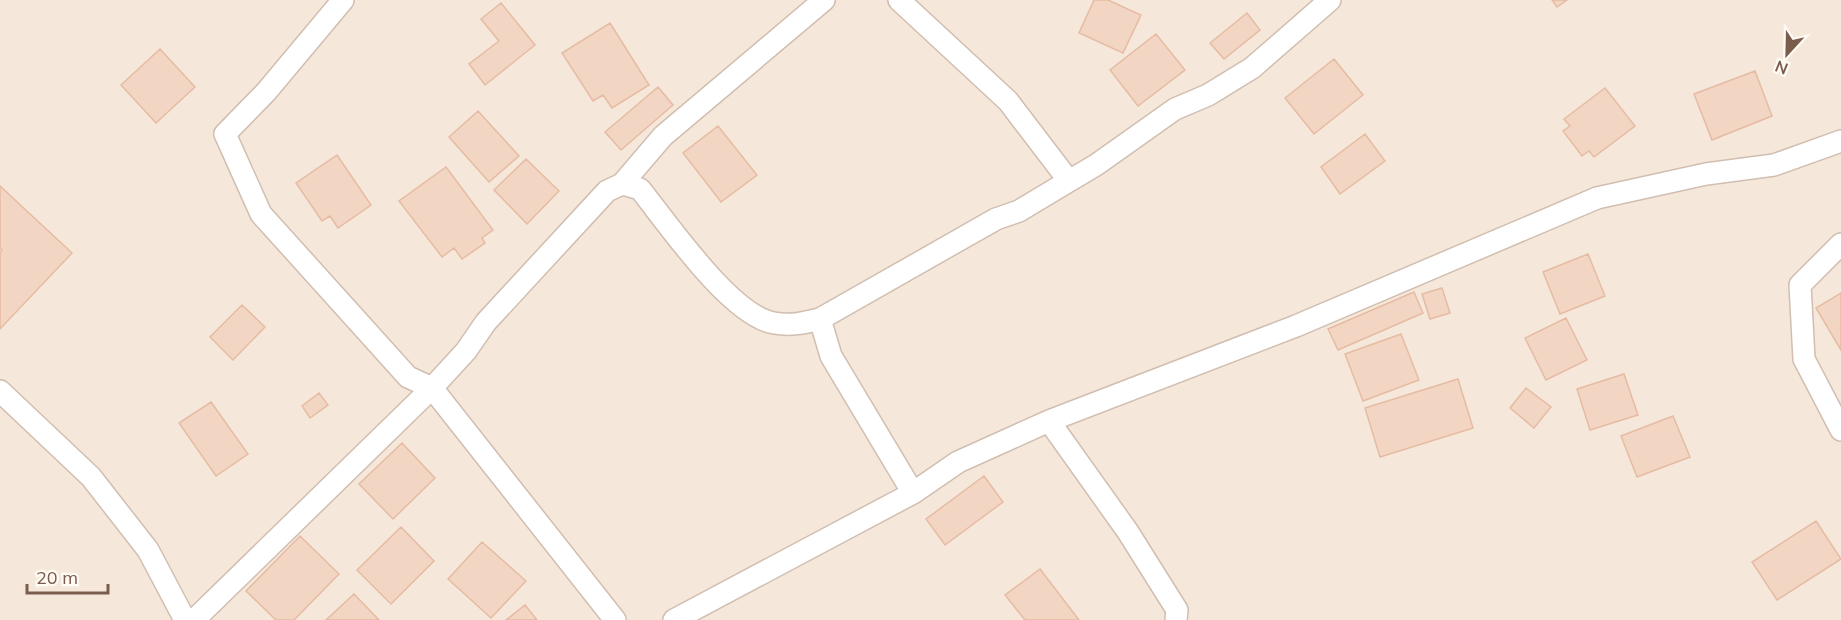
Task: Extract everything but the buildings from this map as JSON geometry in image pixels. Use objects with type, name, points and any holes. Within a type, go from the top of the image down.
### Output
[{"type":"street","points":[[343,0],[266,92],[225,134],[261,214],[408,377],[432,388],[615,620]]},
{"type":"street","points":[[194,620],[432,388],[466,351],[486,322],[537,266],[608,191],[622,184],[663,136],[824,0]]},
{"type":"street","points":[[899,0],[1008,101],[1069,182]]},
{"type":"street","points":[[622,184],[640,189],[724,292],[746,311],[772,323],[796,325],[820,319],[996,219],[1019,211],[1069,182],[1175,109],[1208,95],[1252,68],[1329,0]]},
{"type":"street","points":[[674,620],[913,493],[958,462],[1049,422],[1296,326],[1597,198],[1706,174],[1774,165],[1841,141]]},
{"type":"street","points":[[1841,244],[1800,285],[1804,359],[1841,429]]},
{"type":"street","points":[[820,319],[831,356],[913,493]]},
{"type":"street","points":[[0,391],[91,477],[148,550],[184,620]]},
{"type":"street","points":[[1049,422],[1128,532],[1177,610],[1176,620]]},
{"type":"shaded area","points":[[0,0],[1841,0],[1841,620],[0,620]]}]
